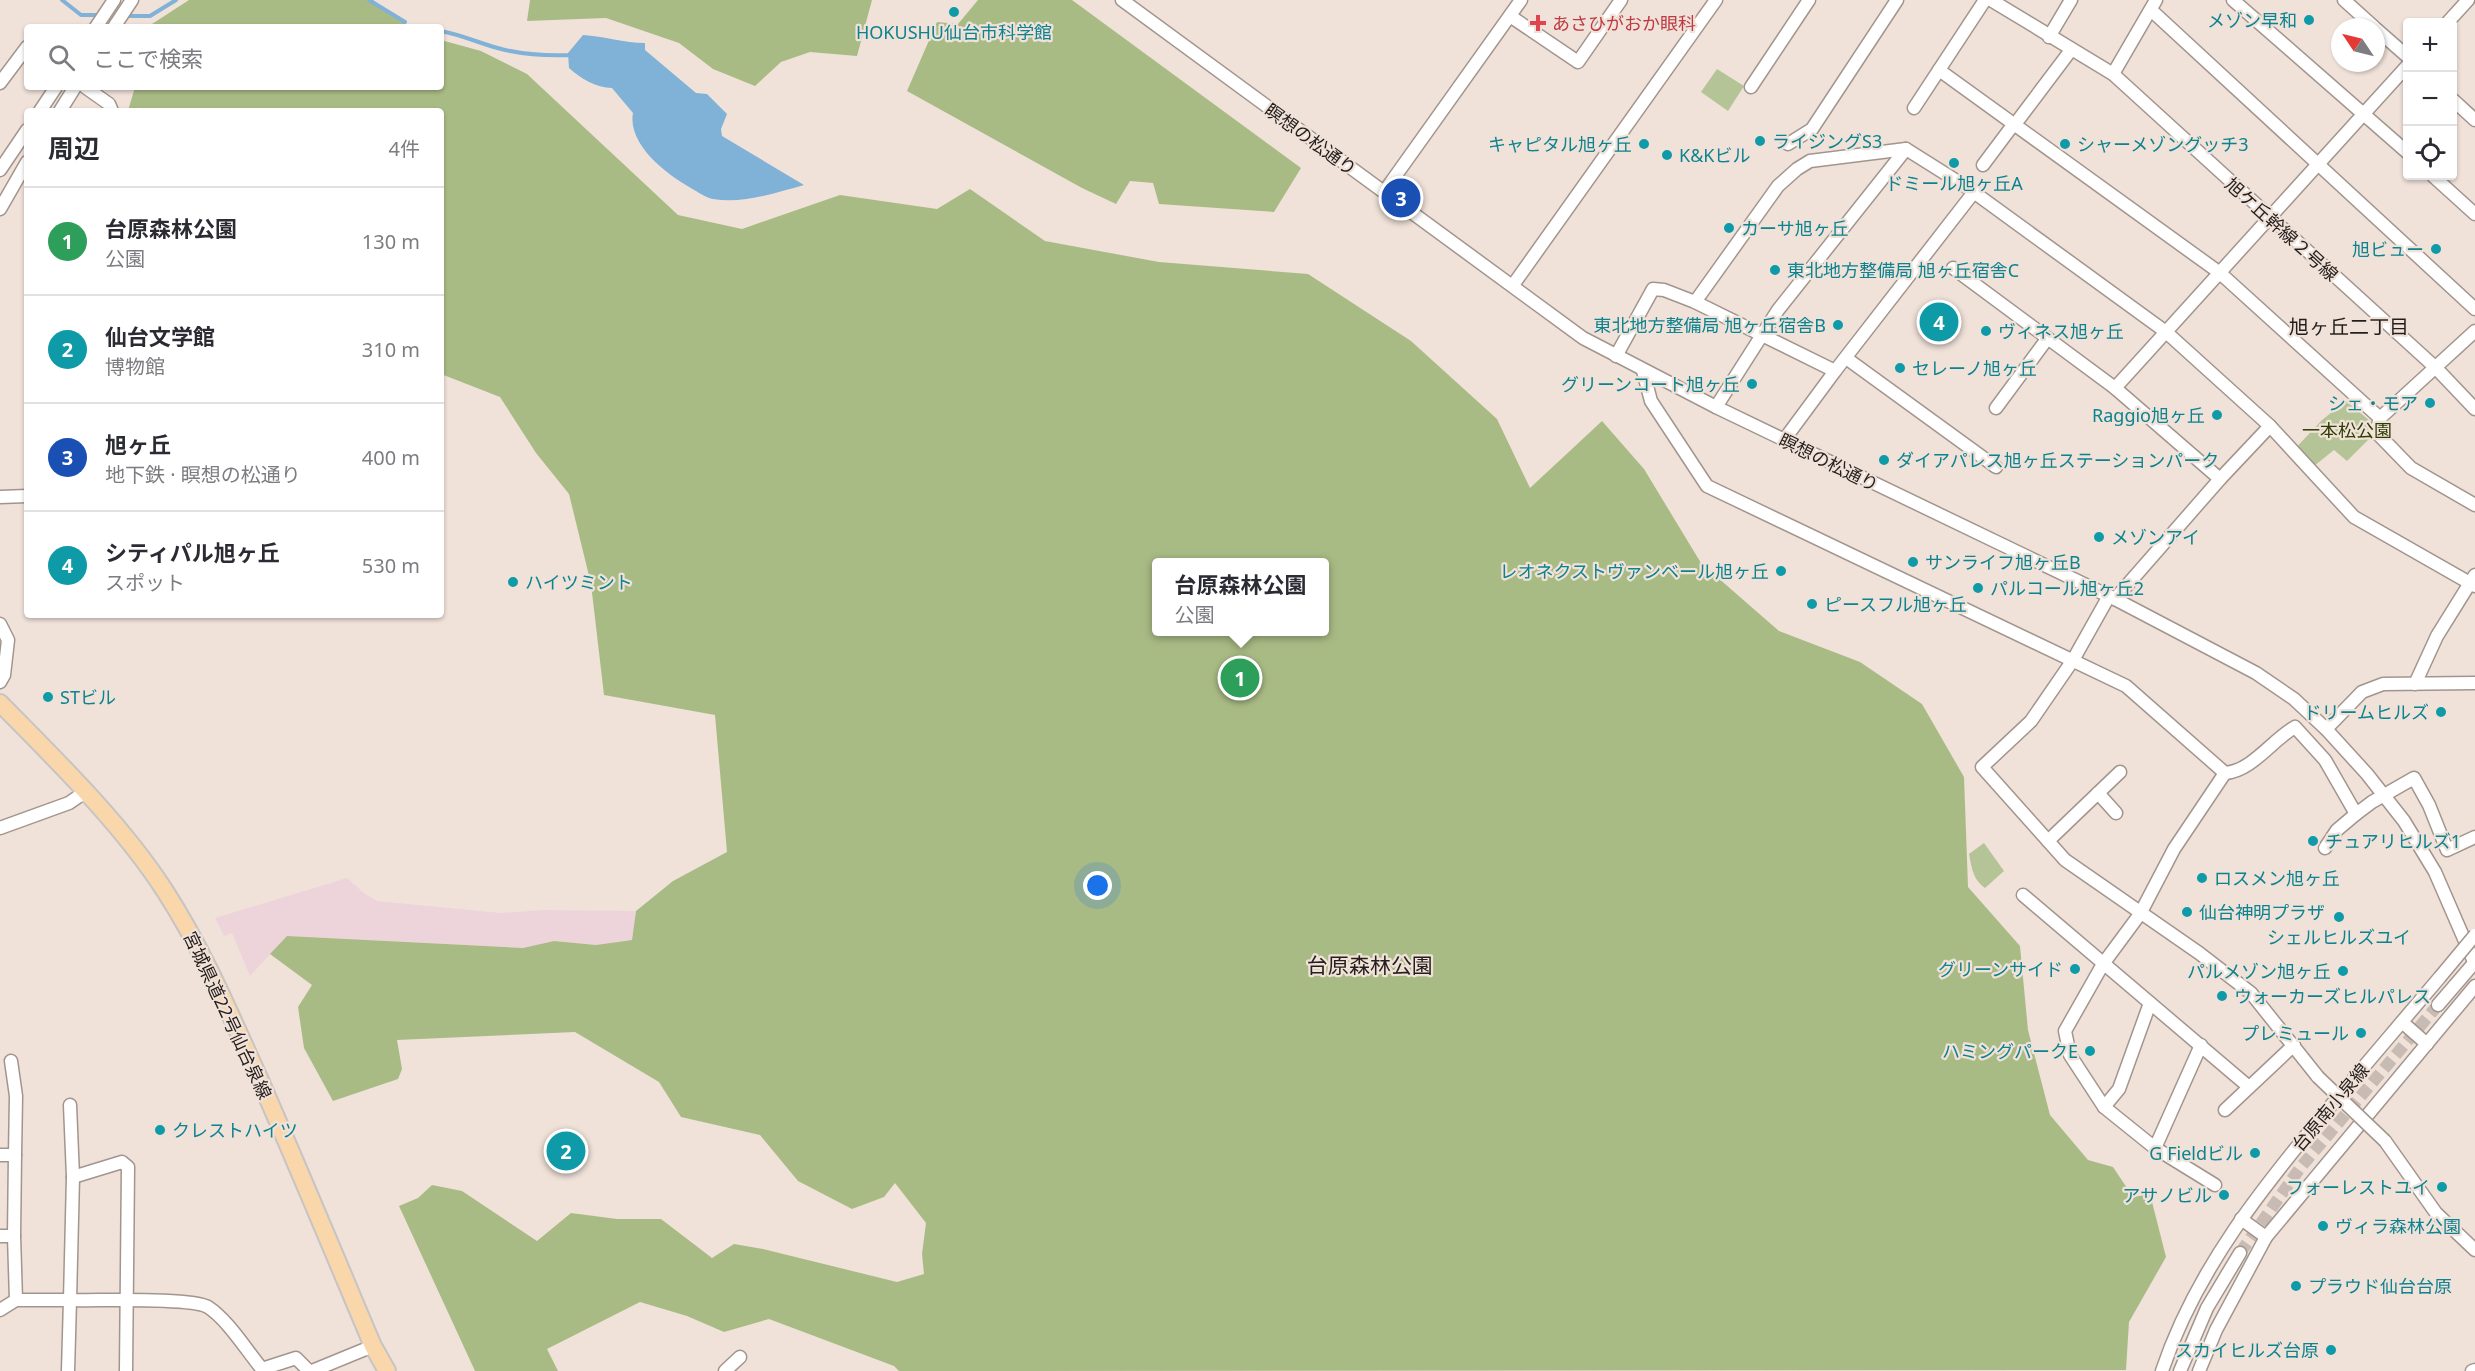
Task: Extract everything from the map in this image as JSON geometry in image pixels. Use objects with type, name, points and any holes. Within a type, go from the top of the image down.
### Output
[{"type":"main road","name":"宮城県道22号仙台泉線","points":[[0,703],[85,792],[139,855],[164,890],[201,951],[283,1133],[373,1346],[387,1371]]},
{"type":"street","points":[[98,24],[114,0]]},
{"type":"street","points":[[116,24],[132,0]]},
{"type":"street","name":"瞑想の松通り","points":[[1122,0],[1583,338],[1716,407],[2112,597],[2256,674],[2294,699],[2326,729],[2385,794],[2435,872],[2475,963]]},
{"type":"street","points":[[1384,192],[1521,0]]},
{"type":"street","points":[[1510,16],[1578,62],[1621,0]]},
{"type":"street","points":[[1513,285],[1716,0]]},
{"type":"street","points":[[1751,87],[1809,0]]},
{"type":"street","points":[[1788,144],[1812,129],[1897,0]]},
{"type":"street","points":[[1914,108],[1985,0]]},
{"type":"street","name":"旭ケ丘幹線２号線","points":[[1991,0],[2113,74],[2436,369],[2475,409]]},
{"type":"street","points":[[2049,37],[2071,0]]},
{"type":"street","points":[[2233,0],[2403,149]]},
{"type":"street","points":[[2343,0],[2364,18]]},
{"type":"street","points":[[2451,18],[2464,2],[2475,14]]},
{"type":"street","points":[[2113,74],[2153,5],[2317,165],[2475,309]]},
{"type":"street","points":[[2385,37],[2403,53]]},
{"type":"street","points":[[1983,165],[2071,50]]},
{"type":"street","points":[[0,83],[24,52]]},
{"type":"street","points":[[1939,70],[2016,122],[2220,273],[2380,418]]},
{"type":"street","points":[[2115,388],[2403,71]]},
{"type":"street","points":[[42,108],[54,90]]},
{"type":"street","points":[[62,108],[73,90]]},
{"type":"street","points":[[89,90],[110,108]]},
{"type":"street","points":[[2457,104],[2475,120]]},
{"type":"street","points":[[0,170],[24,134]]},
{"type":"street","points":[[1716,407],[1778,310],[1906,149]]},
{"type":"street","points":[[1695,302],[1778,186],[1797,169],[1810,161],[1906,149],[1974,192],[2166,332],[2270,426],[2354,517],[2474,581],[2438,636],[2415,684]]},
{"type":"street","points":[[0,209],[24,167]]},
{"type":"street","points":[[2438,180],[2475,213]]},
{"type":"street","points":[[1784,440],[1974,192]]},
{"type":"street","points":[[1953,268],[2115,388],[2220,478]]},
{"type":"street","points":[[1616,356],[1653,289],[1664,290],[1695,302],[1835,371]]},
{"type":"street","points":[[2475,331],[2380,418],[2376,432],[2412,468],[2475,505]]},
{"type":"street","points":[[1996,408],[2047,339]]},
{"type":"street","points":[[1846,358],[1996,467]]},
{"type":"street","points":[[1643,371],[1651,401],[1707,486],[2126,686],[2224,773],[2232,772],[2255,759],[2284,733],[2295,727],[2325,760],[2356,814]]},
{"type":"street","points":[[2270,426],[2112,597],[2073,660],[2031,721],[1982,767],[2066,860],[2251,993],[2319,1077],[2385,1141],[2436,1213],[2475,1250]]},
{"type":"street","points":[[0,497],[24,496]]},
{"type":"street","points":[[0,624],[8,640],[4,675],[0,682]]},
{"type":"street","points":[[2326,729],[2362,692],[2384,684],[2475,683]]},
{"type":"street","points":[[2048,841],[2120,772]]},
{"type":"street","points":[[2215,1185],[2155,1148],[2104,1107],[2070,1055],[2065,1031],[2103,964],[2140,914],[2174,849],[2224,773]]},
{"type":"street","points":[[2325,848],[2337,830],[2356,814],[2414,778],[2429,805],[2448,850],[2475,837]]},
{"type":"street","points":[[0,828],[69,803],[85,792]]},
{"type":"street","points":[[2098,793],[2116,813]]},
{"type":"street","points":[[2023,895],[2249,1087]]},
{"type":"street","name":"台原南小泉線","points":[[2162,1371],[2186,1313],[2209,1269],[2274,1173],[2475,935]]},
{"type":"street","points":[[2438,1005],[2475,963]]},
{"type":"street","points":[[2199,1371],[2216,1330],[2266,1237],[2475,986]]},
{"type":"street","points":[[2104,1107],[2119,1089],[2150,1003]]},
{"type":"street","points":[[2402,1022],[2427,1044]]},
{"type":"street","points":[[2155,1148],[2201,1045]]},
{"type":"street","points":[[2225,1110],[2294,1045]]},
{"type":"street","points":[[10,1061],[16,1096],[14,1236],[16,1300]]},
{"type":"street","points":[[68,1371],[73,1177],[70,1106]]},
{"type":"street","points":[[0,1155],[15,1155]]},
{"type":"street","points":[[73,1177],[122,1162],[128,1167],[126,1371]]},
{"type":"street","points":[[2241,1219],[2266,1237]]},
{"type":"street","points":[[0,1236],[14,1236]]},
{"type":"street","points":[[2180,1371],[2207,1308],[2240,1253]]},
{"type":"street","points":[[0,1310],[16,1300],[184,1301],[206,1306],[228,1327],[261,1370],[296,1358],[310,1371],[373,1346]]},
{"type":"street","points":[[725,1371],[740,1357]]},
{"type":"shaded area","points":[[347,878],[377,901],[501,913],[543,910],[636,911],[632,940],[596,945],[554,941],[524,948],[287,936],[250,976],[232,933],[224,936],[215,918]]},
{"type":"green space","points":[[189,0],[373,0],[405,24],[152,24]]},
{"type":"green space","points":[[530,0],[872,0],[857,56],[810,52],[781,62],[755,86],[713,69],[679,43],[606,18],[527,21]]},
{"type":"green space","points":[[978,0],[1072,0],[1301,168],[1274,212],[1159,204],[1153,183],[1130,181],[1116,204],[1082,188],[907,91],[937,22],[958,24]]},
{"type":"green space","name":"台原森林公園","points":[[444,41],[481,51],[527,74],[678,215],[742,229],[840,195],[937,209],[970,189],[1045,241],[1159,262],[1308,274],[1411,341],[1497,419],[1530,488],[1602,421],[1644,469],[1701,563],[1779,631],[1860,662],[1922,704],[1964,777],[1968,887],[2020,946],[2028,1030],[2050,1115],[2088,1160],[2113,1167],[2133,1197],[2150,1194],[2166,1257],[2129,1322],[2126,1370],[899,1371],[894,1366],[769,1319],[724,1332],[687,1316],[640,1302],[547,1349],[558,1371],[475,1371],[399,1206],[418,1198],[432,1185],[462,1191],[537,1241],[571,1213],[617,1219],[661,1219],[712,1258],[734,1244],[897,1282],[924,1274],[922,1254],[926,1223],[895,1183],[884,1197],[852,1209],[798,1181],[760,1135],[681,1117],[659,1082],[575,1032],[397,1040],[402,1069],[398,1079],[333,1101],[304,1048],[298,1007],[312,985],[270,954],[287,936],[523,948],[554,941],[596,945],[632,940],[636,911],[673,881],[727,852],[715,715],[604,695],[591,584],[569,494],[536,453],[500,397],[444,375],[444,108],[129,108],[134,90],[444,90]]},
{"type":"green space","points":[[1717,69],[1744,86],[1728,111],[1701,92]]},
{"type":"green space","name":"一本松公園","points":[[2346,401],[2370,421],[2369,439],[2347,461],[2334,450],[2309,470],[2293,451],[2322,420]]},
{"type":"green space","points":[[1984,843],[2004,871],[1985,888],[1975,877],[1969,854]]},
{"type":"water","points":[[583,35],[645,43],[645,50],[696,93],[707,94],[727,114],[721,129],[722,136],[804,185],[759,197],[724,200],[706,197],[674,178],[643,148],[633,125],[633,113],[612,88],[589,82],[569,68],[568,53]]},
{"type":"waterway","points":[[62,0],[81,15],[99,15]]},
{"type":"waterway","points":[[125,16],[150,16],[176,0]]},
{"type":"waterway","points":[[369,0],[405,22]]},
{"type":"waterway","points":[[444,32],[514,52],[572,55]]},
{"type":"tunnel","points":[[2240,1253],[2300,1168],[2438,1005]]},
{"type":"place","name":"HOKUSHU仙台市科学館","points":[[954,12]]},
{"type":"place","name":"メゾン早和","points":[[2309,20]]},
{"type":"place","name":"あさひがおか眼科","points":[[1538,23]]},
{"type":"place","name":"ライジングS3","points":[[1760,141]]},
{"type":"place","name":"キャピタル旭ヶ丘","points":[[1644,144]]},
{"type":"place","name":"シャーメゾングッチ3","points":[[2065,144]]},
{"type":"place","name":"K&Kビル","points":[[1667,155]]},
{"type":"place","name":"ドミール旭ヶ丘A","points":[[1954,163]]},
{"type":"place","name":"旭ヶ丘","points":[[1401,198]]},
{"type":"place","name":"カーサ旭ヶ丘","points":[[1729,228]]},
{"type":"place","name":"旭ビュー","points":[[2436,249]]},
{"type":"place","name":"東北地方整備局 旭ヶ丘宿舎C","points":[[1775,270]]},
{"type":"place","name":"シティパル旭ヶ丘","points":[[1939,322]]},
{"type":"place","name":"東北地方整備局 旭ヶ丘宿舎B","points":[[1838,325]]},
{"type":"place","name":"ヴィネス旭ヶ丘","points":[[1986,331]]},
{"type":"place","name":"セレーノ旭ヶ丘","points":[[1900,368]]},
{"type":"place","name":"グリーンコート旭ヶ丘","points":[[1752,384]]},
{"type":"place","name":"シェ・モア","points":[[2430,403]]},
{"type":"place","name":"Raggio旭ヶ丘","points":[[2217,415]]},
{"type":"place","name":"ダイアパレス旭ヶ丘ステーションパーク","points":[[1884,460]]},
{"type":"place","name":"メゾンアイ","points":[[2099,537]]},
{"type":"place","name":"サンライフ旭ヶ丘B","points":[[1913,562]]},
{"type":"place","name":"レオネクストヴァンベール旭ヶ丘","points":[[1781,571]]},
{"type":"place","name":"ハイツミント","points":[[513,582]]},
{"type":"place","name":"パルコール旭ヶ丘2","points":[[1978,588]]},
{"type":"place","name":"ピースフル旭ヶ丘","points":[[1812,604]]},
{"type":"place","name":"台原森林公園","points":[[1240,678]]},
{"type":"place","name":"STビル","points":[[48,697]]},
{"type":"place","name":"ドリームヒルズ","points":[[2441,712]]},
{"type":"place","name":"チュアリヒルズ1","points":[[2313,841]]},
{"type":"place","name":"ロスメン旭ヶ丘","points":[[2202,878]]},
{"type":"place","name":"仙台神明プラザ","points":[[2187,912]]},
{"type":"place","name":"シェルヒルズユイ","points":[[2339,917]]},
{"type":"place","name":"グリーンサイド","points":[[2075,969]]},
{"type":"place","name":"パルメゾン旭ヶ丘","points":[[2343,971]]},
{"type":"place","name":"ウォーカーズヒルパレス","points":[[2222,996]]},
{"type":"place","name":"プレミュール","points":[[2361,1033]]},
{"type":"place","name":"ハミングパークE","points":[[2090,1051]]},
{"type":"place","name":"クレストハイツ","points":[[160,1130]]},
{"type":"place","name":"仙台文学館","points":[[566,1151]]},
{"type":"place","name":"G Fieldビル","points":[[2255,1153]]},
{"type":"place","name":"フォーレストユイ","points":[[2442,1187]]},
{"type":"place","name":"アサノビル","points":[[2224,1195]]},
{"type":"place","name":"ヴィラ森林公園","points":[[2323,1226]]},
{"type":"place","name":"プラウド仙台台原","points":[[2296,1286]]},
{"type":"place","name":"スカイヒルズ台原","points":[[2331,1350]]},
{"type":"district","name":"旭ヶ丘二丁目","points":[[2349,326]]},
{"type":"district","name":"台原森林公園","points":[[1370,965]]}]
